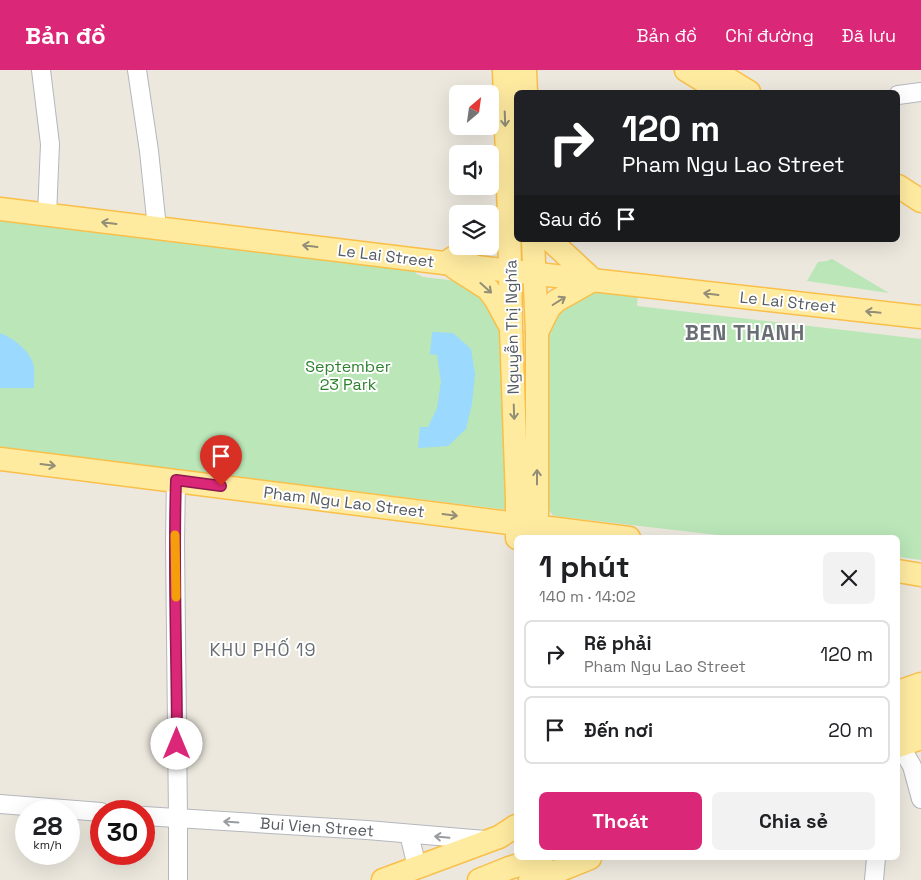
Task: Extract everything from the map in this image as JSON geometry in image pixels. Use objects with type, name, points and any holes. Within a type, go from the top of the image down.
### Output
[{"type":"main road","name":"Nguyễn Thị Nghĩa","points":[[504,70],[517,499],[527,531]]},
{"type":"main road","points":[[525,70],[526,90]]},
{"type":"main road","points":[[686,70],[719,90]]},
{"type":"main road","points":[[713,70],[746,90]]},
{"type":"main road","points":[[900,188],[915,207]]},
{"type":"main road","name":"Le Lai Street","points":[[0,210],[535,274],[921,317]]},
{"type":"main road","points":[[499,229],[510,221]]},
{"type":"main road","name":"Nguyễn Thị Nghĩa","points":[[527,531],[537,332],[533,242]]},
{"type":"main road","points":[[537,332],[549,308],[556,301],[592,280],[552,242]]},
{"type":"main road","points":[[458,255],[445,263],[488,289],[511,328]]},
{"type":"main road","name":"Pham Ngu Lao Street","points":[[0,459],[176,480],[527,531],[585,535]]},
{"type":"main road","points":[[900,571],[921,574]]},
{"type":"main road","points":[[900,691],[921,684]]},
{"type":"main road","points":[[900,709],[921,702]]},
{"type":"main road","points":[[900,739],[921,721]]},
{"type":"main road","points":[[900,741],[921,738]]},
{"type":"main road","points":[[420,875],[499,837],[514,845]]},
{"type":"main road","points":[[383,880],[514,857]]},
{"type":"main road","points":[[479,880],[518,860]]},
{"type":"street","points":[[41,70],[50,144],[46,215]]},
{"type":"street","points":[[137,70],[149,151],[157,228]]},
{"type":"street","points":[[900,95],[921,92]]},
{"type":"street","points":[[176,480],[178,880]]},
{"type":"street","points":[[900,745],[912,766],[921,799]]},
{"type":"street","points":[[0,804],[90,811]]},
{"type":"street","name":"Bui Vien Street","points":[[155,817],[367,830],[490,841]]},
{"type":"street","points":[[410,834],[420,875]]},
{"type":"street","points":[[874,880],[876,860]]},
{"type":"green space","name":"September 23 Park","points":[[0,219],[409,267],[423,277],[466,282],[501,319],[508,510],[0,448]]},
{"type":"green space","points":[[832,259],[889,293],[807,281],[818,262]]},
{"type":"green space","points":[[586,290],[638,294],[637,306],[921,339],[921,560],[900,557],[900,535],[718,535],[553,516],[548,508],[546,328],[548,321]]},
{"type":"water","points":[[432,332],[453,333],[471,349],[475,374],[472,404],[466,429],[448,446],[418,448],[420,427],[428,427],[437,408],[441,382],[437,355],[430,354]]},
{"type":"water","points":[[0,333],[10,338],[28,353],[33,363],[34,388],[0,388]]},
{"type":"slow traffic","points":[[175,535],[176,597]]},
{"type":"district","name":"BEN THANH","points":[[745,332]]},
{"type":"district","name":"KHU PHỐ 19","points":[[263,649]]},
{"type":"route","points":[[177,744],[176,480],[221,486]]}]
